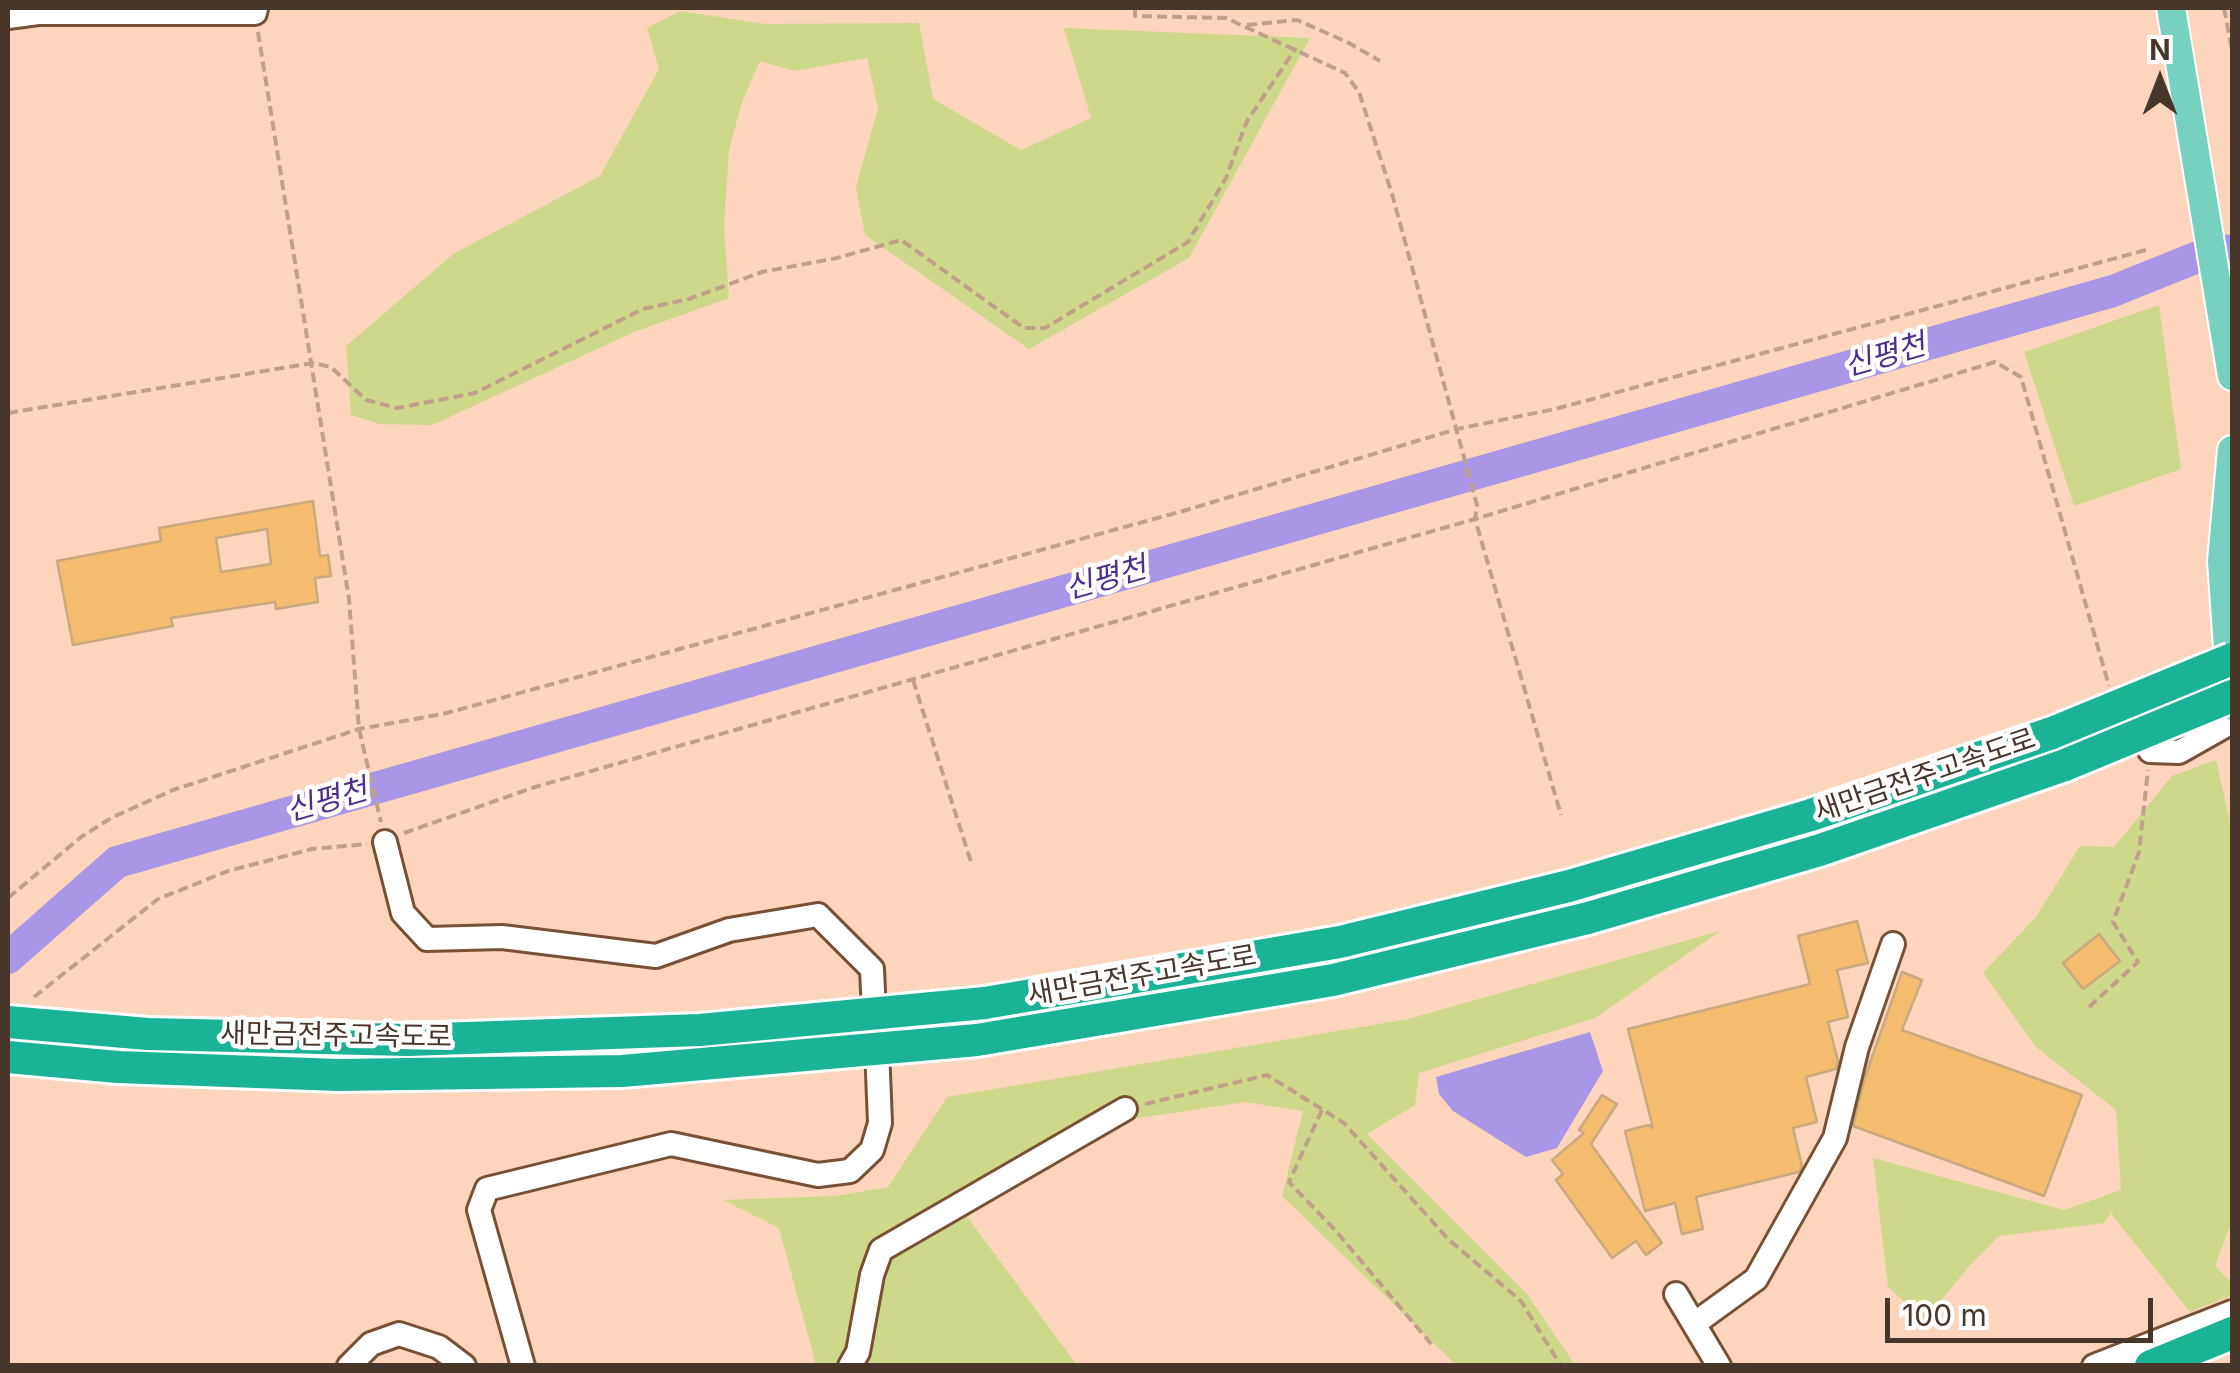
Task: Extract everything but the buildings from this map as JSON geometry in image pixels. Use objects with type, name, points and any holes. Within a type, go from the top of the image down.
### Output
[{"type":"highway","name":"새만금전주고속도로","points":[[15,1015],[148,1034],[408,1040],[700,1030],[985,1003],[1359,937],[1569,886],[1811,815],[2052,733],[2232,660]]},
{"type":"highway","name":"새만금전주고속도로","points":[[8,1057],[118,1067],[338,1075],[603,1071],[977,1040],[1333,980],[1588,918],[1820,850],[2065,764],[2232,696]]},
{"type":"highway","points":[[2150,1366],[2232,1333]]},
{"type":"main road","points":[[2171,8],[2231,361]]},
{"type":"main road","points":[[2232,450],[2222,561],[2232,706]]},
{"type":"street","points":[[8,17],[38,12],[256,10]]},
{"type":"street","points":[[2150,751],[2179,752],[2232,722]]},
{"type":"street","points":[[385,842],[403,913],[427,940],[502,937],[656,956],[730,930],[818,915],[872,969],[874,1014]]},
{"type":"street","points":[[1694,1324],[1756,1280],[1836,1138],[1858,1046],[1892,944]]},
{"type":"street","points":[[523,1366],[479,1210],[486,1189],[671,1144],[818,1175],[850,1171],[872,1150],[880,1123],[877,1048]]},
{"type":"street","points":[[850,1366],[858,1352],[880,1250],[1126,1109]]},
{"type":"street","points":[[1676,1294],[1719,1366]]},
{"type":"street","points":[[2094,1366],[2232,1312]]},
{"type":"street","points":[[349,1366],[372,1344],[399,1334],[438,1347],[464,1366]]},
{"type":"path","points":[[1135,8],[1135,16],[1226,18],[1346,73],[1359,92],[1392,194],[1477,505],[1476,519],[1561,815]]},
{"type":"path","points":[[2224,8],[2232,50]]},
{"type":"path","points":[[256,10],[349,598],[359,729],[385,842]]},
{"type":"path","points":[[1242,25],[1297,20],[1380,61]]},
{"type":"path","points":[[8,414],[312,363],[331,367],[366,400],[397,408],[475,393],[642,310],[689,299],[762,272],[838,258],[901,240],[1024,328],[1045,328],[1188,242],[1226,178],[1246,121],[1296,48]]},
{"type":"path","points":[[8,898],[113,816],[173,790],[359,729],[443,714],[1183,511],[1457,429],[1555,409],[2146,250]]},
{"type":"path","points":[[15,1015],[80,958],[158,899],[228,871],[312,849],[385,842],[430,822],[535,788],[1476,519],[1995,362],[2021,377],[2114,699]]},
{"type":"path","points":[[912,680],[971,862]]},
{"type":"path","points":[[2089,1007],[2138,962],[2114,922],[2140,852],[2150,751]]},
{"type":"path","points":[[1126,1109],[1268,1075],[1344,1123],[1448,1239],[1521,1302],[1561,1366]]},
{"type":"path","points":[[1322,1110],[1290,1182],[1432,1346]]},
{"type":"green space","points":[[680,11],[764,24],[919,23],[933,99],[1021,150],[1091,118],[1064,28],[1310,38],[1189,258],[1029,349],[865,235],[856,187],[878,108],[867,58],[794,71],[760,61],[742,102],[729,150],[724,227],[729,298],[634,332],[432,425],[380,424],[351,415],[346,346],[453,254],[600,176],[659,69],[647,28]]},
{"type":"green space","points":[[2159,305],[2181,469],[2074,506],[2024,352]]},
{"type":"green space","points":[[2216,760],[2232,831],[2232,1221],[2215,1266],[2232,1284],[2232,1295],[2190,1312],[2112,1215],[2113,1210],[2104,1223],[1999,1236],[1925,1320],[1888,1287],[1873,1158],[2064,1210],[2121,1190],[2116,1110],[2036,1047],[1983,973],[2036,917],[2080,846],[2114,847],[2172,776]]},
{"type":"green space","points":[[1720,931],[1595,1018],[1419,1073],[1415,1105],[1367,1134],[1527,1294],[1575,1365],[1456,1365],[1282,1196],[1303,1111],[1245,1102],[1126,1120],[967,1217],[1077,1365],[816,1365],[779,1228],[723,1200],[835,1196],[888,1187],[947,1097],[1408,1019]]},
{"type":"shaded area","points":[[1590,1032],[1603,1071],[1557,1148],[1526,1157],[1453,1111],[1439,1094],[1436,1077]]},
{"type":"waterway","name":"신평천","points":[[8,958],[117,862],[2113,291],[2215,250],[2232,251]]}]
